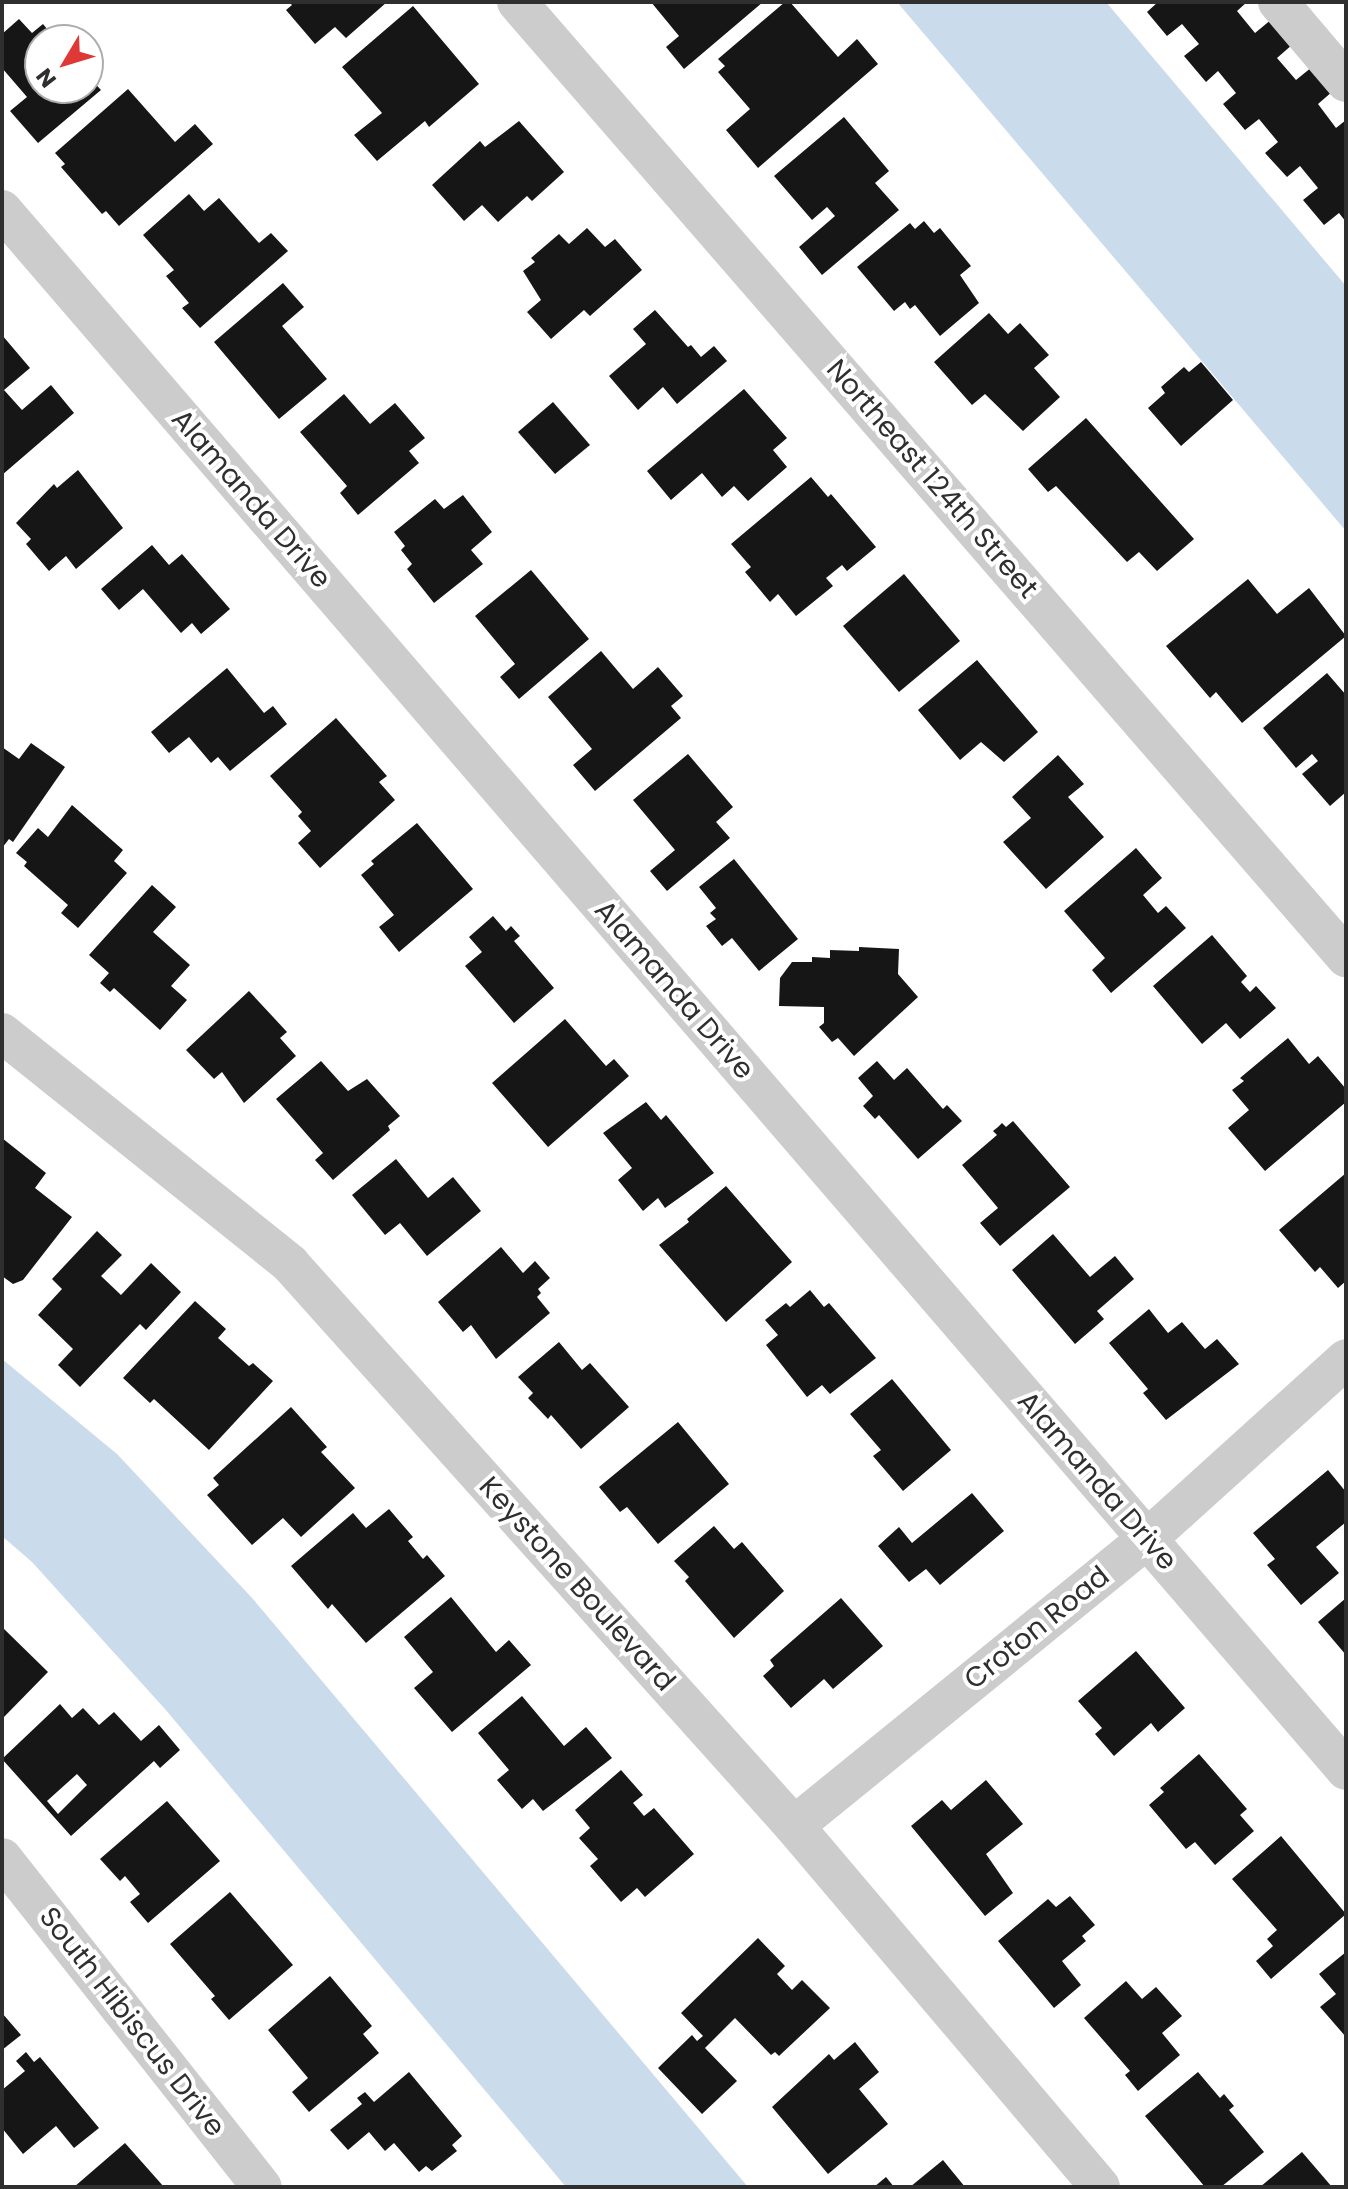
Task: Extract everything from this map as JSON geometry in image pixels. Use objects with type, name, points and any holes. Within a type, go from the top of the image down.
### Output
[{"type":"street","name":"Northeast 124th Street","points":[[517,2],[1346,957]]},
{"type":"street","points":[[1278,2],[1346,82]]},
{"type":"street","name":"Alamanda Drive","points":[[2,210],[1346,1770]]},
{"type":"street","name":"Keystone Boulevard","points":[[2,1033],[290,1264],[794,1826],[1100,2187]]},
{"type":"street","name":"Croton Road","points":[[794,1826],[1147,1539],[1346,1359]]},
{"type":"street","name":"South Hibiscus Drive","points":[[2,1858],[262,2187]]},
{"type":"water","points":[[897,2],[1106,2],[1346,286],[1346,531]]},
{"type":"water","points":[[2,1359],[117,1454],[253,1599],[748,2187],[566,2187],[165,1709],[32,1562],[2,1536]]},
{"type":"building","points":[[289,2],[387,2],[346,38],[335,27],[315,44],[286,10],[292,5]]},
{"type":"building","points":[[651,2],[763,2],[684,69],[666,47],[679,36]]},
{"type":"building","points":[[785,2],[790,2],[838,57],[857,39],[878,64],[758,168],[726,130],[750,109],[718,72],[725,66],[718,59]]},
{"type":"building","points":[[1158,2],[1247,2],[1237,11],[1255,33],[1272,19],[1293,44],[1277,58],[1296,80],[1312,67],[1333,91],[1318,104],[1336,128],[1346,120],[1346,222],[1339,213],[1324,225],[1303,200],[1318,188],[1300,166],[1287,177],[1265,153],[1278,142],[1259,119],[1245,130],[1223,104],[1236,93],[1218,71],[1206,82],[1184,56],[1199,44],[1182,24],[1167,36],[1147,12]]},
{"type":"building","points":[[413,6],[479,84],[429,127],[425,121],[377,161],[354,135],[382,113],[342,67]]},
{"type":"building","points":[[19,19],[24,24],[24,94],[2,68],[2,34]]},
{"type":"building","points":[[128,89],[175,142],[195,124],[213,144],[119,226],[106,211],[102,214],[61,167],[65,164],[55,153]]},
{"type":"building","points":[[24,99],[24,104],[84,104],[38,143],[10,111]]},
{"type":"building","points":[[844,117],[889,171],[875,183],[899,210],[822,275],[799,247],[835,216],[827,207],[812,220],[774,176]]},
{"type":"building","points":[[519,121],[564,172],[532,201],[527,196],[498,222],[482,205],[464,221],[432,185],[480,141],[485,147]]},
{"type":"building","points":[[189,194],[204,211],[219,198],[259,243],[271,233],[288,251],[200,328],[182,308],[189,303],[166,276],[174,270],[143,235]]},
{"type":"building","points":[[924,221],[934,233],[940,228],[971,266],[960,275],[979,303],[940,336],[915,305],[910,309],[905,302],[894,311],[857,267],[910,223],[915,229]]},
{"type":"building","points":[[587,228],[605,247],[615,239],[642,270],[590,316],[584,310],[551,339],[527,312],[541,300],[523,271],[535,262],[531,258],[559,234],[569,244]]},
{"type":"building","points":[[283,283],[304,307],[282,326],[327,379],[279,419],[214,342]]},
{"type":"building","points":[[655,310],[701,357],[714,346],[727,361],[677,404],[663,387],[638,410],[609,376],[646,344],[633,329]]},
{"type":"building","points":[[989,313],[1008,334],[1020,323],[1049,355],[1034,368],[1060,397],[1023,431],[985,394],[972,405],[934,362]]},
{"type":"building","points":[[2,335],[30,368],[4,390],[22,410],[51,385],[74,413],[2,475]]},
{"type":"building","points":[[1201,362],[1233,400],[1181,446],[1148,408],[1165,393],[1161,387],[1184,367],[1189,372]]},
{"type":"building","points":[[744,389],[787,438],[773,450],[787,467],[748,501],[734,486],[722,497],[702,473],[671,500],[647,471]]},
{"type":"building","points":[[344,394],[370,424],[395,403],[425,438],[409,451],[419,463],[358,515],[340,493],[347,486],[300,432]]},
{"type":"building","points":[[553,402],[590,445],[555,474],[518,432]]},
{"type":"building","points":[[1086,418],[1194,539],[1157,571],[1139,552],[1127,562],[1056,486],[1048,492],[1028,469]]},
{"type":"building","points":[[78,470],[123,528],[76,569],[66,556],[49,571],[26,544],[31,539],[16,523],[54,484],[57,488]]},
{"type":"building","points":[[811,477],[828,497],[831,494],[876,547],[847,571],[842,565],[826,578],[833,586],[796,616],[778,594],[770,602],[745,572],[751,567],[731,544]]},
{"type":"building","points":[[463,495],[492,532],[471,550],[483,564],[434,603],[407,569],[412,564],[401,550],[405,546],[394,532],[435,499],[444,509]]},
{"type":"building","points":[[152,545],[169,565],[182,554],[230,609],[201,634],[192,623],[181,633],[143,589],[119,610],[101,589]]},
{"type":"building","points":[[531,570],[589,639],[519,699],[500,677],[515,664],[475,616]]},
{"type":"building","points":[[904,574],[960,641],[899,692],[843,626]]},
{"type":"building","points":[[1248,579],[1277,614],[1309,588],[1346,636],[1242,723],[1216,692],[1210,698],[1166,646]]},
{"type":"building","points":[[601,651],[633,689],[658,667],[683,696],[671,706],[681,718],[595,791],[573,765],[592,749],[548,697]]},
{"type":"building","points":[[977,660],[1038,732],[1004,762],[981,742],[960,760],[918,710]]},
{"type":"building","points":[[227,668],[264,713],[273,706],[287,724],[230,771],[218,757],[211,763],[189,737],[169,753],[151,732]]},
{"type":"building","points":[[1327,673],[1346,695],[1346,792],[1330,806],[1302,774],[1318,761],[1312,754],[1296,768],[1263,728]]},
{"type":"building","points":[[336,718],[387,776],[379,782],[395,800],[320,868],[298,843],[311,831],[298,816],[302,812],[270,776]]},
{"type":"building","points":[[31,743],[65,767],[13,842],[9,839],[2,848],[2,747],[19,759]]},
{"type":"building","points":[[688,754],[733,807],[716,822],[730,838],[667,891],[650,871],[675,850],[633,800]]},
{"type":"building","points":[[1058,755],[1084,784],[1068,797],[1104,837],[1046,889],[1003,842],[1031,818],[1012,797]]},
{"type":"building","points":[[72,805],[123,850],[114,861],[127,873],[78,928],[61,913],[68,905],[24,866],[27,862],[16,853],[38,828],[48,837]]},
{"type":"building","points":[[417,823],[473,889],[399,952],[379,927],[394,915],[361,875],[374,864],[371,861]]},
{"type":"building","points":[[1136,848],[1162,878],[1143,895],[1158,913],[1166,906],[1186,928],[1111,993],[1092,970],[1105,958],[1064,911]]},
{"type":"building","points":[[734,859],[798,939],[759,971],[732,938],[722,946],[706,926],[716,919],[710,913],[716,908],[699,887]]},
{"type":"building","points":[[152,885],[176,907],[153,932],[190,965],[171,986],[187,1000],[160,1030],[114,988],[110,992],[100,983],[109,973],[89,955]]},
{"type":"building","points":[[493,916],[506,931],[511,926],[520,936],[514,941],[554,988],[514,1023],[465,966],[482,952],[469,937]]},
{"type":"building","points":[[1212,935],[1247,976],[1241,982],[1250,992],[1256,986],[1276,1008],[1240,1039],[1226,1023],[1202,1044],[1153,986]]},
{"type":"building","points":[[859,947],[899,949],[898,974],[918,997],[854,1056],[838,1038],[832,1042],[819,1027],[824,1023],[824,1007],[779,1006],[780,978],[792,962],[812,962],[812,957],[830,958],[830,950],[859,951]]},
{"type":"building","points":[[249,991],[287,1032],[280,1038],[296,1056],[244,1103],[222,1072],[214,1079],[186,1050]]},
{"type":"building","points":[[565,1019],[606,1066],[614,1059],[629,1076],[548,1147],[492,1083]]},
{"type":"building","points":[[1288,1038],[1309,1064],[1318,1056],[1346,1089],[1346,1102],[1265,1171],[1228,1128],[1249,1110],[1232,1090],[1244,1081],[1240,1078]]},
{"type":"building","points":[[321,1061],[348,1091],[367,1079],[400,1116],[388,1126],[390,1130],[333,1180],[315,1160],[323,1153],[276,1099]]},
{"type":"building","points":[[877,1061],[894,1080],[907,1068],[943,1109],[947,1105],[962,1121],[918,1159],[879,1115],[875,1119],[863,1106],[873,1096],[858,1078]]},
{"type":"building","points":[[646,1102],[661,1120],[666,1115],[714,1173],[665,1208],[658,1198],[643,1211],[618,1180],[632,1168],[603,1133]]},
{"type":"building","points":[[1013,1121],[1070,1187],[1000,1246],[980,1223],[998,1208],[962,1165],[997,1135],[993,1131],[1002,1123],[1006,1127]]},
{"type":"building","points":[[2,1138],[46,1173],[35,1188],[72,1217],[23,1280],[13,1284],[2,1276]]},
{"type":"building","points":[[396,1159],[428,1198],[453,1177],[481,1211],[427,1256],[400,1223],[385,1235],[352,1195]]},
{"type":"building","points":[[1346,1173],[1346,1281],[1338,1288],[1320,1267],[1315,1272],[1279,1230]]},
{"type":"building","points":[[726,1186],[792,1262],[726,1322],[659,1245],[689,1222],[687,1219]]},
{"type":"building","points":[[97,1231],[122,1255],[101,1276],[121,1295],[151,1263],[181,1292],[146,1330],[140,1324],[80,1387],[58,1365],[73,1349],[38,1315],[62,1289],[52,1279]]},
{"type":"building","points":[[1053,1234],[1090,1277],[1115,1256],[1134,1279],[1097,1311],[1104,1319],[1075,1344],[1012,1270]]},
{"type":"building","points":[[501,1247],[523,1273],[535,1261],[550,1278],[538,1289],[541,1293],[537,1297],[550,1313],[496,1359],[471,1325],[463,1332],[438,1302]]},
{"type":"building","points":[[810,1290],[824,1307],[829,1303],[876,1358],[830,1394],[822,1385],[807,1397],[766,1345],[778,1335],[765,1320],[786,1303],[790,1307]]},
{"type":"building","points":[[195,1301],[226,1329],[218,1338],[249,1366],[253,1363],[273,1381],[209,1450],[154,1399],[150,1403],[123,1378]]},
{"type":"building","points":[[1149,1309],[1168,1333],[1182,1322],[1205,1349],[1217,1339],[1239,1364],[1166,1420],[1143,1393],[1148,1389],[1109,1343]]},
{"type":"building","points":[[559,1342],[582,1370],[590,1363],[629,1407],[581,1449],[551,1415],[548,1419],[528,1398],[533,1393],[518,1377]]},
{"type":"building","points":[[892,1379],[951,1450],[903,1491],[873,1456],[881,1450],[850,1414]]},
{"type":"building","points":[[291,1407],[327,1447],[321,1452],[355,1488],[301,1537],[283,1518],[252,1545],[207,1495],[219,1485],[213,1478]]},
{"type":"building","points":[[678,1422],[729,1484],[658,1544],[627,1507],[620,1512],[599,1487]]},
{"type":"building","points":[[1328,1470],[1346,1492],[1346,1522],[1316,1547],[1339,1573],[1301,1605],[1267,1565],[1275,1559],[1253,1533]]},
{"type":"building","points":[[972,1493],[1004,1531],[940,1585],[926,1569],[909,1582],[878,1546],[899,1527],[912,1543]]},
{"type":"building","points":[[389,1509],[413,1537],[408,1541],[423,1559],[427,1555],[445,1576],[366,1643],[332,1604],[328,1609],[291,1566],[353,1513],[366,1528]]},
{"type":"building","points":[[714,1526],[734,1549],[742,1542],[784,1591],[734,1638],[685,1581],[689,1577],[674,1561]]},
{"type":"building","points":[[451,1597],[496,1652],[509,1640],[531,1665],[452,1732],[414,1688],[433,1672],[404,1637]]},
{"type":"building","points":[[841,1598],[883,1646],[833,1689],[824,1679],[791,1708],[763,1676],[774,1666],[770,1660]]},
{"type":"building","points":[[1346,1598],[1346,1655],[1318,1622]]},
{"type":"building","points":[[2,1627],[48,1672],[2,1719]]},
{"type":"building","points":[[1136,1651],[1185,1708],[1158,1732],[1151,1723],[1114,1756],[1095,1734],[1102,1728],[1078,1701]]},
{"type":"building","points":[[522,1696],[564,1746],[586,1727],[612,1758],[543,1811],[533,1799],[522,1809],[497,1780],[509,1770],[478,1733]]},
{"type":"building","points":[[60,1704],[72,1718],[83,1708],[99,1725],[114,1712],[141,1741],[159,1725],[180,1750],[160,1768],[154,1761],[71,1836],[2,1759]],"holes":[[[77,1774],[87,1785],[58,1814],[47,1801]]]},
{"type":"building","points":[[1199,1754],[1247,1809],[1240,1815],[1254,1831],[1215,1865],[1195,1842],[1186,1849],[1149,1805],[1164,1792],[1160,1788]]},
{"type":"building","points":[[621,1770],[643,1795],[633,1803],[644,1816],[654,1808],[694,1854],[645,1897],[637,1888],[621,1902],[590,1866],[598,1859],[579,1838],[590,1828],[575,1810]]},
{"type":"building","points":[[986,1780],[1023,1824],[986,1854],[1013,1893],[985,1916],[911,1826],[942,1800],[951,1810]]},
{"type":"building","points":[[167,1801],[220,1861],[148,1923],[130,1902],[140,1894],[125,1876],[120,1881],[100,1859]]},
{"type":"building","points":[[1281,1836],[1346,1914],[1271,1979],[1256,1961],[1273,1946],[1267,1939],[1277,1930],[1232,1879]]},
{"type":"building","points":[[230,1892],[293,1965],[229,2020],[211,1999],[215,1996],[170,1944]]},
{"type":"building","points":[[1070,1896],[1095,1925],[1082,1936],[1086,1941],[1062,1961],[1081,1985],[1054,2008],[998,1941],[1048,1899],[1056,1907]]},
{"type":"building","points":[[758,1938],[785,1966],[777,1974],[792,1990],[802,1980],[830,2008],[779,2056],[775,2052],[771,2055],[735,2018],[705,2048],[737,2081],[702,2114],[658,2068],[692,2035],[697,2041],[703,2036],[681,2013]]},
{"type":"building","points":[[1346,1952],[1346,2037],[1320,2007],[1336,1994],[1319,1974]]},
{"type":"building","points":[[330,1976],[372,2026],[363,2034],[379,2053],[309,2112],[292,2092],[308,2078],[268,2030]]},
{"type":"building","points":[[1126,1981],[1142,1999],[1156,1987],[1182,2016],[1162,2033],[1180,2055],[1138,2091],[1125,2075],[1130,2071],[1084,2018]]},
{"type":"building","points":[[2,2013],[21,2035],[2,2050]]},
{"type":"building","points":[[855,2042],[879,2072],[859,2089],[888,2124],[828,2174],[772,2107],[829,2054],[834,2060]]},
{"type":"building","points":[[26,2052],[34,2062],[40,2057],[99,2128],[74,2148],[56,2126],[23,2154],[2,2128],[2,2090],[25,2071],[16,2061]]},
{"type":"building","points":[[409,2072],[462,2136],[452,2145],[457,2151],[432,2171],[426,2166],[419,2172],[394,2143],[385,2151],[369,2132],[348,2150],[330,2130],[362,2104],[357,2098],[365,2092],[374,2102]]},
{"type":"building","points":[[1198,2072],[1220,2098],[1224,2094],[1234,2106],[1229,2110],[1264,2152],[1221,2187],[1205,2187],[1145,2116]]},
{"type":"building","points":[[125,2143],[164,2187],[74,2187]]},
{"type":"building","points":[[1302,2152],[1332,2187],[1260,2187]]},
{"type":"building","points":[[943,2160],[965,2187],[910,2187]]},
{"type":"building","points":[[886,2177],[894,2187],[874,2187]]}]
